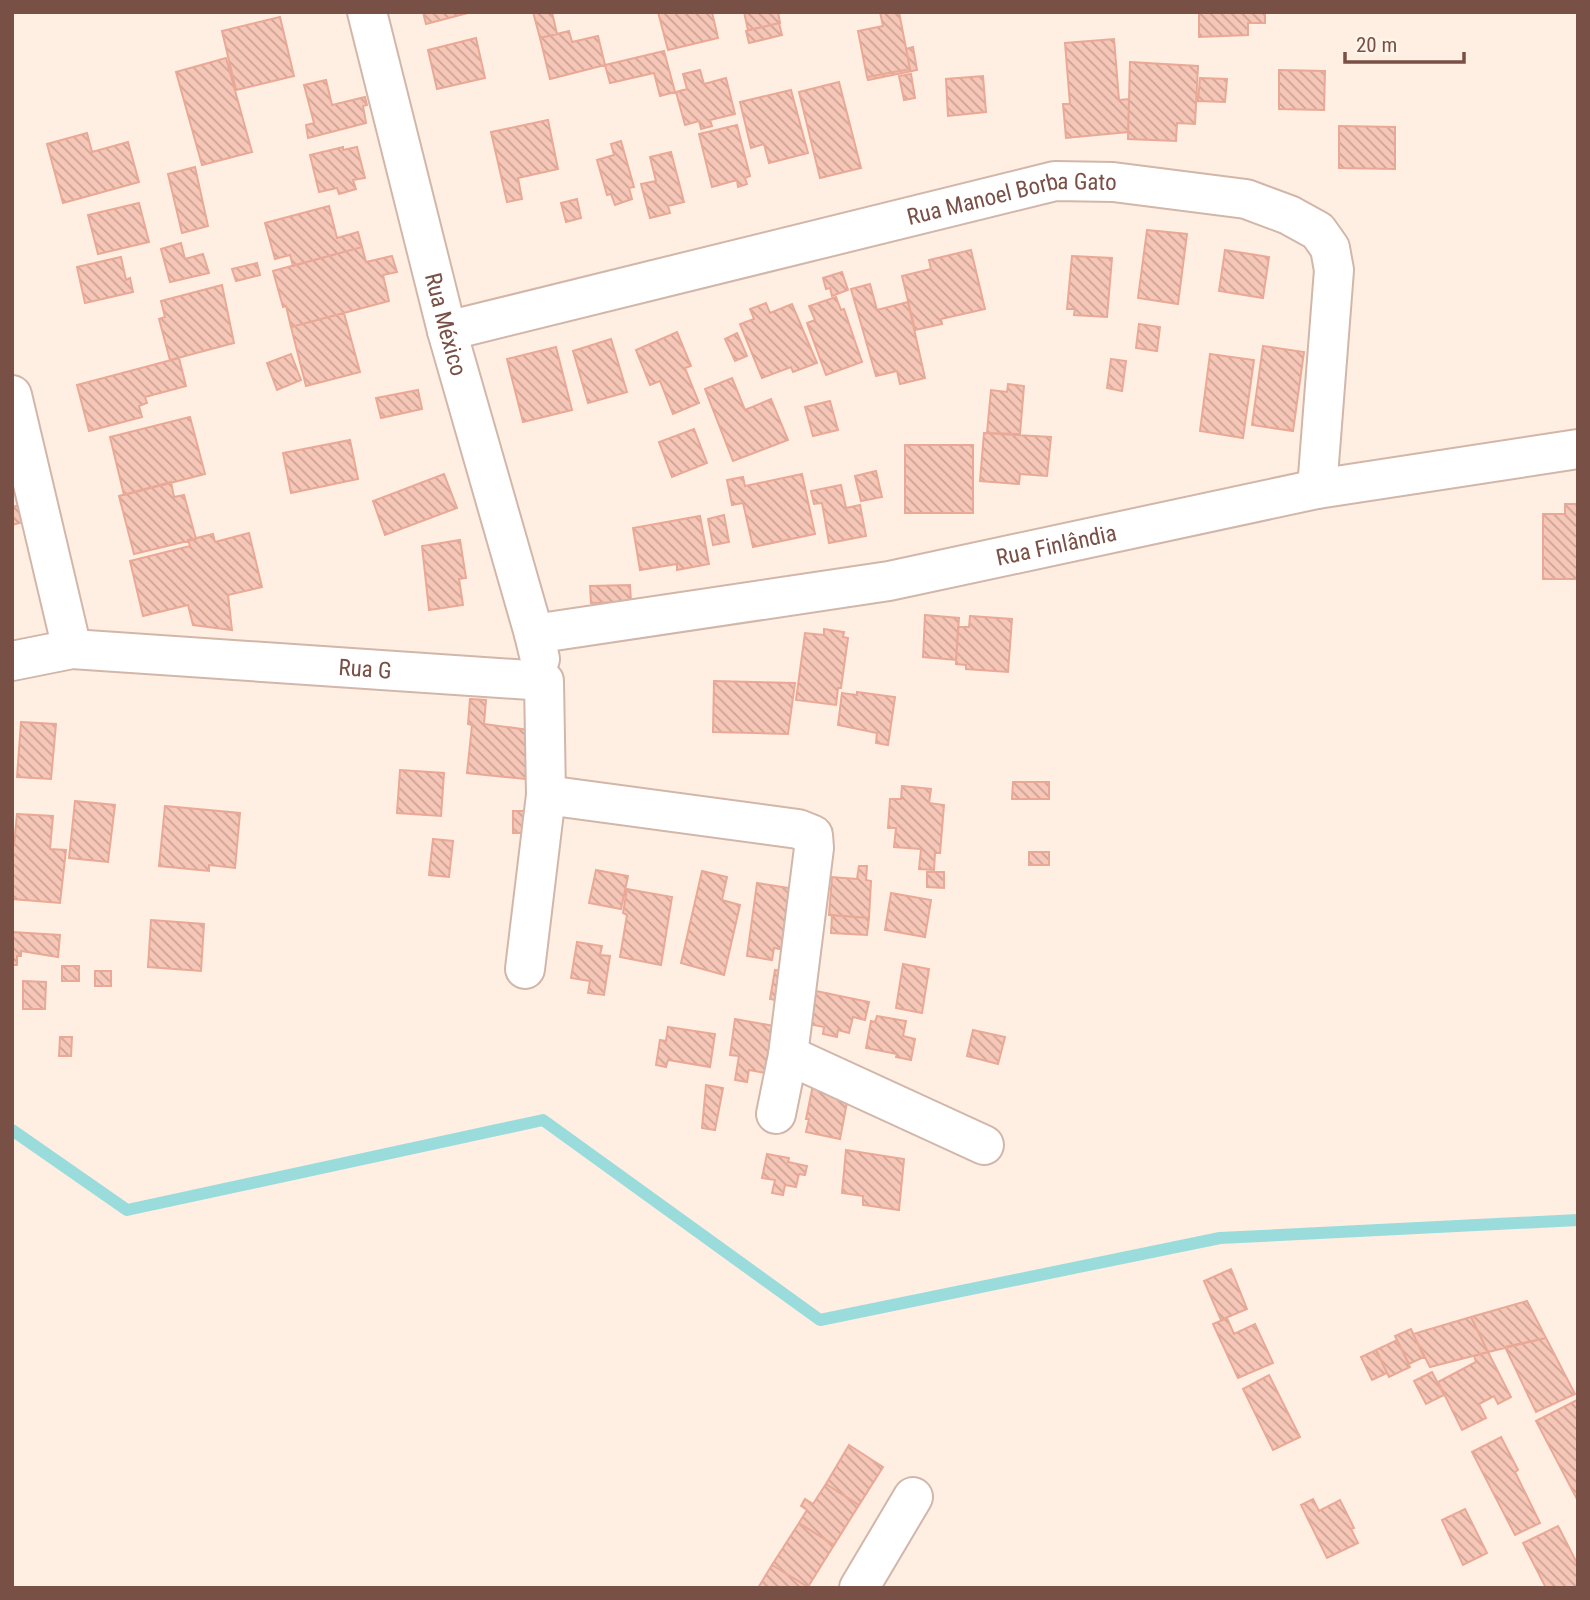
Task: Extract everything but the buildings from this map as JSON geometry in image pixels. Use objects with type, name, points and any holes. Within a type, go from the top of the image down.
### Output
[{"type":"street","name":"Rua México","points":[[367,12],[447,331],[534,634],[544,681]]},
{"type":"street","name":"Rua Manoel Borba Gato","points":[[447,331],[1055,181],[1113,182],[1246,199],[1289,215],[1318,231],[1330,248],[1334,270],[1317,489]]},
{"type":"street","points":[[12,395],[72,649]]},
{"type":"street","name":"Rua Finlândia","points":[[534,634],[889,581],[1317,489],[1578,449]]},
{"type":"street","name":"Rua G","points":[[12,660],[72,649],[544,681]]},
{"type":"street","points":[[525,968],[546,795],[544,681]]},
{"type":"street","points":[[546,795],[798,829],[813,835],[814,848],[788,1055],[776,1114]]},
{"type":"street","points":[[788,1055],[984,1145]]},
{"type":"street","points":[[859,1588],[913,1497]]},
{"type":"waterway","points":[[12,1130],[127,1210],[543,1120],[820,1320],[1220,1238],[1578,1220]]}]
